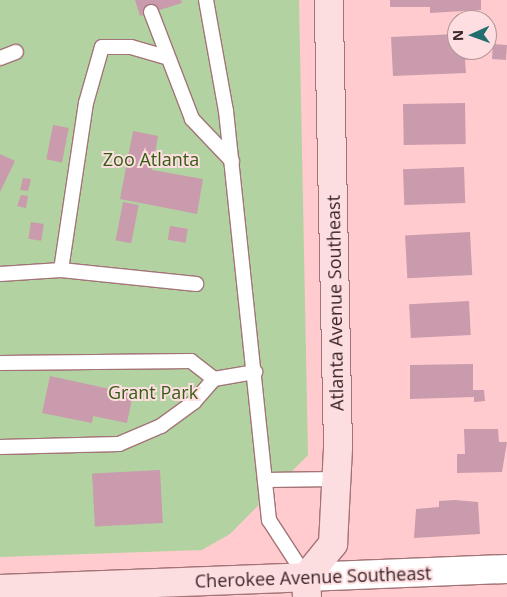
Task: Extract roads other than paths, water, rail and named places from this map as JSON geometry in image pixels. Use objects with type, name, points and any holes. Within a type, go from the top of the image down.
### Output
[{"type":"street","name":"Atlanta Avenue Southeast","points":[[306,587],[333,544],[336,480],[329,0]]},
{"type":"street","name":"Cherokee Avenue Southeast","points":[[0,589],[306,587],[507,570]]},
{"type":"lane","points":[[206,0],[232,161],[269,520],[306,587]]},
{"type":"lane","points":[[151,12],[166,57],[192,119],[232,161]]},
{"type":"lane","points":[[62,270],[86,103],[102,47],[131,47],[166,57]]},
{"type":"lane","points":[[0,58],[16,52]]},
{"type":"lane","points":[[0,274],[62,270],[196,284]]},
{"type":"lane","points":[[0,363],[191,361],[214,379]]},
{"type":"lane","points":[[0,447],[55,449],[119,444],[162,426],[194,402],[214,379],[255,372]]},
{"type":"lane","points":[[265,480],[336,480]]},
{"type":"park label","name":"Zoo Atlanta","points":[[151,159]]},
{"type":"park label","name":"Grant Park","points":[[153,392]]}]
